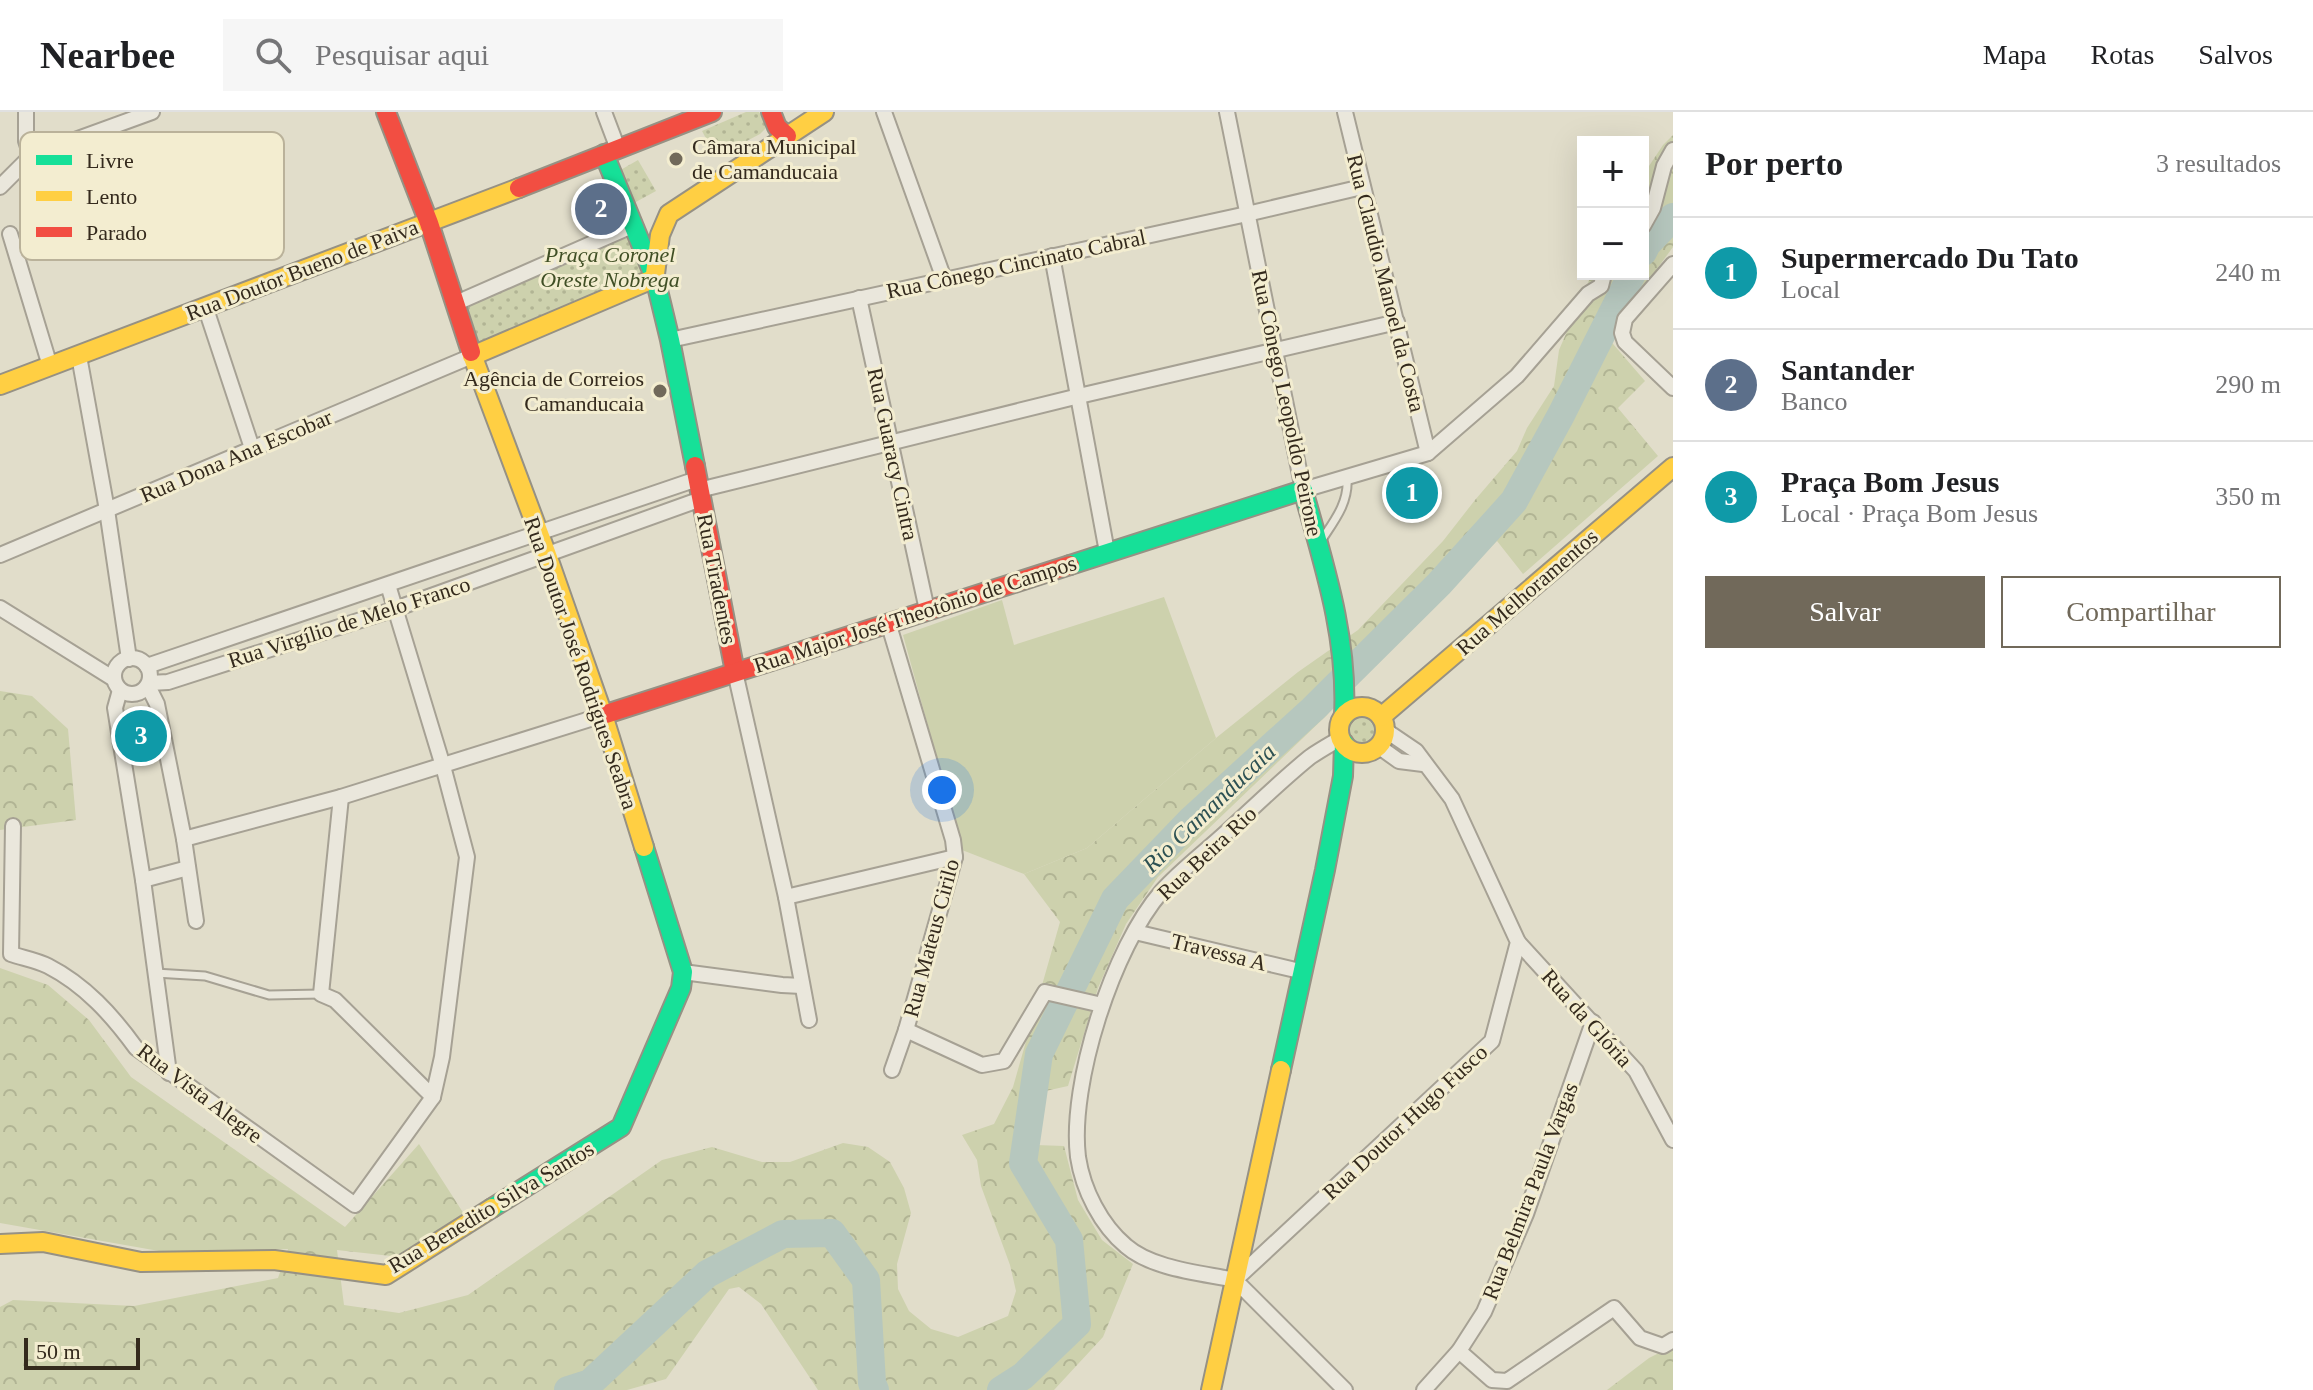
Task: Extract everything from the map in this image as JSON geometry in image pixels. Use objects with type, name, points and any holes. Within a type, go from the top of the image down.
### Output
[{"type":"main road","name":"Rua Doutor José Rodrigues Seabra","points":[[386,112],[429,223],[472,356],[603,715],[683,972]]},
{"type":"main road","name":"Rua Doutor Bueno de Paiva","points":[[0,385],[712,112]]},
{"type":"main road","points":[[771,112],[777,127],[787,136]]},
{"type":"main road","points":[[655,278],[656,256],[664,222],[669,214],[824,112]]},
{"type":"main road","points":[[611,152],[655,278]]},
{"type":"main road","points":[[472,356],[655,278]]},
{"type":"main road","name":"Rua Tiradentes","points":[[655,278],[735,672]]},
{"type":"main road","name":"Rua Melhoramentos","points":[[1343,776],[1378,736],[1673,467]]},
{"type":"main road","name":"Rua Cônego Leopoldo Peirone","points":[[1303,490],[1340,631],[1346,693],[1344,716]]},
{"type":"main road","name":"Rua Major José Theotônio de Campos","points":[[603,715],[1303,490]]},
{"type":"main road","points":[[1342,740],[1356,752],[1378,736],[1371,709],[1346,693]]},
{"type":"main road","points":[[1211,1390],[1304,972],[1343,776],[1339,730],[1344,716],[1364,707]]},
{"type":"main road","name":"Rua Benedito Silva Santos","points":[[0,1244],[43,1242],[141,1262],[274,1260],[386,1275],[621,1127],[681,988],[683,972]]},
{"type":"street","points":[[97,132],[152,112]]},
{"type":"street","points":[[604,112],[611,152]]},
{"type":"street","points":[[884,112],[944,279]]},
{"type":"street","name":"Rua Cônego Leopoldo Peirone","points":[[1227,112],[1303,490]]},
{"type":"street","name":"Rua Claudio Manoel da Costa","points":[[1345,112],[1428,453]]},
{"type":"street","points":[[1649,215],[1664,166],[1673,150]]},
{"type":"street","points":[[0,187],[20,167]]},
{"type":"street","name":"Rua Cônego Cincinato Cabral","points":[[670,340],[1362,187]]},
{"type":"street","points":[[454,304],[634,225]]},
{"type":"street","points":[[10,234],[50,366]]},
{"type":"street","points":[[1052,256],[1107,552]]},
{"type":"street","points":[[1673,264],[1625,319],[1622,328],[1625,342],[1673,388]]},
{"type":"street","name":"Rua Major José Theotônio de Campos","points":[[1303,490],[1428,453],[1517,376],[1588,294],[1601,286],[1602,280]]},
{"type":"street","name":"Rua Guaracy Cintra","points":[[859,298],[927,610]]},
{"type":"street","points":[[205,306],[252,448]]},
{"type":"street","points":[[699,489],[1397,322]]},
{"type":"street","points":[[79,356],[107,510],[129,659]]},
{"type":"street","name":"Rua Dona Ana Escobar","points":[[0,555],[472,356]]},
{"type":"street","name":"Rua Virgílio de Melo Franco","points":[[147,666],[537,533],[699,489]]},
{"type":"street","name":"Rua Virgílio de Melo Franco","points":[[149,685],[168,682],[395,609],[547,555],[699,489]]},
{"type":"street","points":[[388,585],[467,857],[442,1057],[433,1097]]},
{"type":"street","points":[[0,608],[132,694],[149,685]]},
{"type":"street","name":"Rua Mateus Cirilo","points":[[888,622],[953,840],[955,857],[892,1070]]},
{"type":"street","points":[[169,1073],[143,880],[115,708],[116,668],[124,660],[136,659],[147,666],[184,839],[196,921]]},
{"type":"street","name":"Rua Tiradentes","points":[[735,672],[786,897],[809,1020]]},
{"type":"street","name":"Rua Major José Theotônio de Campos","points":[[184,839],[341,797],[603,715]]},
{"type":"street","points":[[1378,736],[1399,761],[1423,764],[1452,799],[1518,942]]},
{"type":"street","name":"Rua Beira Rio","points":[[1235,1280],[1163,1265],[1129,1249],[1106,1226],[1090,1196],[1079,1161],[1077,1135],[1083,1070],[1102,1005],[1135,932],[1161,891],[1312,755],[1342,740]]},
{"type":"street","points":[[341,797],[321,994],[335,1000],[433,1097]]},
{"type":"street","name":"Rua Vista Alegre","points":[[13,826],[11,954],[45,964],[76,982],[114,1018],[136,1048],[355,1205],[433,1097]]},
{"type":"street","points":[[786,897],[955,857]]},
{"type":"street","points":[[143,880],[188,868]]},
{"type":"street","name":"Travessa A","points":[[1135,932],[1304,972]]},
{"type":"street","name":"Rua da Glória","points":[[1518,942],[1636,1071],[1673,1140]]},
{"type":"street","name":"Rua Doutor Hugo Fusco","points":[[1235,1280],[1492,1041],[1518,942]]},
{"type":"street","points":[[683,972],[802,986]]},
{"type":"street","points":[[906,1030],[982,1065],[1004,1061],[1045,992],[1102,1005]]},
{"type":"street","name":"Rua Belmira Paula Vargas","points":[[1424,1390],[1459,1351],[1484,1312],[1526,1214],[1593,1022]]},
{"type":"street","points":[[1235,1280],[1345,1390]]},
{"type":"street","points":[[1459,1351],[1492,1380],[1507,1381],[1614,1308],[1640,1338],[1663,1346],[1673,1340]]},
{"type":"lane","points":[[1318,546],[1348,491],[1347,478]]},
{"type":"lane","points":[[155,973],[205,976],[269,995],[321,994]]},
{"type":"green space","points":[[746,112],[759,112],[766,124],[765,129],[716,157],[702,131]]},
{"type":"green space","points":[[1673,135],[1673,247],[1649,280],[1649,166]]},
{"type":"green space","points":[[638,160],[656,191],[634,203],[617,172]]},
{"type":"green space","name":"Praça Coronel Oreste Nobrega","points":[[633,228],[652,277],[473,348],[457,306]]},
{"type":"green space","points":[[1589,280],[1649,280],[1607,337],[1645,381],[1618,408],[1658,456],[1523,574],[1497,541],[1368,659],[1327,715],[1158,877],[1126,924],[1098,988],[1068,1086],[1041,1092],[1036,1145],[1064,1146],[1078,1200],[1102,1240],[1133,1264],[1103,1337],[1054,1390],[818,1390],[761,1304],[739,1287],[729,1289],[666,1379],[627,1390],[0,1390],[0,1307],[13,1300],[134,1306],[278,1278],[288,1249],[176,1254],[0,1223],[0,968],[48,985],[89,1020],[131,1077],[345,1227],[419,1144],[464,1214],[400,1257],[337,1250],[344,1305],[399,1313],[468,1295],[662,1160],[712,1147],[762,1162],[790,1162],[843,1143],[868,1147],[890,1162],[904,1188],[911,1213],[897,1264],[898,1289],[909,1311],[931,1329],[958,1337],[1008,1316],[1016,1291],[1010,1265],[981,1186],[977,1160],[962,1135],[994,1124],[1013,1087],[1060,922],[1024,874],[1087,848],[1298,672],[1358,630],[1443,541],[1517,451],[1527,428],[1554,386],[1559,350]]},
{"type":"green space","points":[[1164,597],[1216,738],[1087,848],[1024,874],[962,850],[903,635],[1002,600],[1014,645]]},
{"type":"green space","points":[[0,691],[32,696],[68,729],[76,820],[0,830]]},
{"type":"green space","points":[[1362,710],[1376,715],[1381,729],[1376,743],[1362,748],[1348,743],[1343,729],[1348,715]]},
{"type":"green space","points":[[1673,1346],[1673,1390],[1607,1390],[1649,1358]]},
{"type":"waterway","name":"Rio Camanducaia","points":[[1649,242],[1673,217]]},
{"type":"waterway","name":"Rio Camanducaia","points":[[1001,1390],[1023,1376],[1077,1324],[1069,1240],[1023,1163],[1039,1054],[1115,899],[1192,819],[1313,709],[1439,584],[1514,501],[1629,280]]},
{"type":"waterway","name":"Rio Camanducaia","points":[[568,1390],[590,1383],[707,1274],[783,1234],[832,1233],[866,1280],[872,1383],[875,1390]]},
{"type":"traffic: fast","points":[[604,154],[655,278],[695,466]]},
{"type":"traffic: fast","points":[[1070,565],[1303,490],[1338,630],[1344,716]]},
{"type":"traffic: fast","points":[[1281,1070],[1325,870],[1343,776],[1344,743]]},
{"type":"traffic: fast","points":[[492,1208],[621,1127],[681,988],[683,972],[644,847]]},
{"type":"traffic: slow","points":[[655,274],[660,235],[669,214],[824,112]]},
{"type":"traffic: slow","points":[[0,385],[519,188]]},
{"type":"traffic: slow","points":[[472,356],[655,278]]},
{"type":"traffic: slow","points":[[471,352],[603,715],[644,847]]},
{"type":"traffic: slow","points":[[1381,717],[1673,467]]},
{"type":"traffic: slow","points":[[1362,707],[1378,714],[1385,730],[1378,746],[1362,753],[1346,746],[1339,730],[1346,714],[1362,707]]},
{"type":"traffic: slow","points":[[1211,1390],[1281,1070]]},
{"type":"traffic: slow","points":[[0,1244],[43,1242],[141,1262],[274,1260],[386,1275],[492,1208]]},
{"type":"traffic: jam","points":[[386,112],[429,223],[471,352]]},
{"type":"traffic: jam","points":[[519,188],[712,112]]},
{"type":"traffic: jam","points":[[771,112],[777,127],[787,136]]},
{"type":"traffic: jam","points":[[695,466],[735,672]]},
{"type":"traffic: jam","points":[[603,715],[1070,565]]},
{"type":"place","name":"Câmara Municipal de Camanducaia","points":[[676,159]]},
{"type":"place","name":"Santander","points":[[601,209]]},
{"type":"place","name":"Agência de Correios Camanducaia","points":[[660,391]]},
{"type":"place","name":"Supermercado Du Tato","points":[[1412,493]]},
{"type":"place","name":"Praça Bom Jesus","points":[[141,736]]}]
